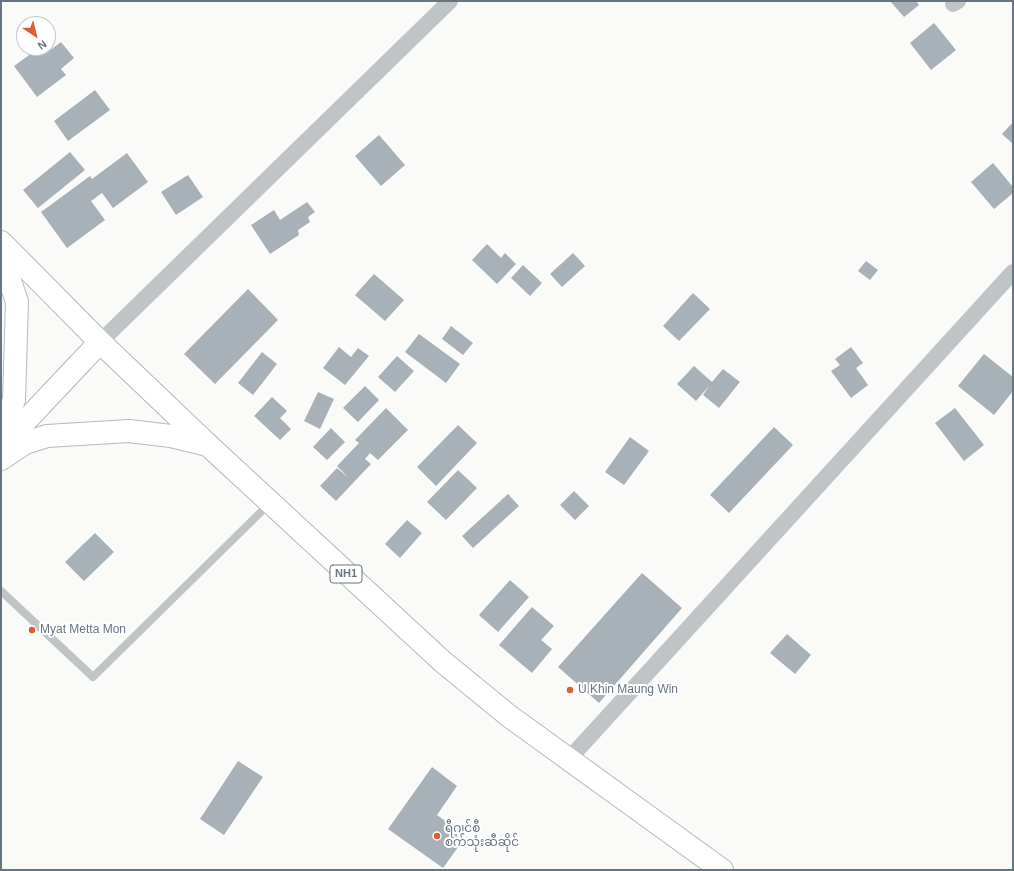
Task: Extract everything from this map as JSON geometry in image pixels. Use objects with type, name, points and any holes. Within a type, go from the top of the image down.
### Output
[{"type":"main road","name":"NH1","points":[[1,242],[100,342],[269,504],[443,662],[509,716],[722,870]]},
{"type":"main road","points":[[1,253],[17,302],[14,400],[1,432]]},
{"type":"main road","points":[[1,447],[100,342]]},
{"type":"main road","points":[[1,459],[25,444],[47,436],[129,430],[171,436],[208,445]]},
{"type":"street","points":[[100,342],[450,1]]},
{"type":"street","points":[[569,759],[1013,272]]},
{"type":"lane","points":[[1,591],[93,677],[269,504]]},
{"type":"building","points":[[890,1],[916,1],[919,5],[904,17]]},
{"type":"building","points":[[934,23],[956,50],[931,70],[910,43]]},
{"type":"building","points":[[61,42],[74,58],[61,69],[66,75],[37,97],[14,66],[28,56],[56,56],[56,46]]},
{"type":"building","points":[[95,90],[110,110],[68,141],[54,121]]},
{"type":"building","points":[[1013,122],[1013,144],[1002,134]]},
{"type":"building","points":[[379,135],[405,165],[381,186],[355,156]]},
{"type":"building","points":[[70,152],[85,170],[38,208],[23,190]]},
{"type":"building","points":[[127,153],[148,182],[113,208],[102,193],[91,201],[105,220],[67,248],[41,212],[90,176],[92,179]]},
{"type":"building","points":[[993,163],[1013,187],[1013,193],[994,209],[971,182]]},
{"type":"building","points":[[188,175],[203,197],[176,215],[161,192]]},
{"type":"building","points":[[307,202],[315,212],[308,217],[310,222],[298,230],[299,235],[270,254],[251,225],[274,210],[280,220]]},
{"type":"building","points":[[487,244],[501,258],[505,253],[516,264],[497,284],[472,260]]},
{"type":"building","points":[[573,253],[585,266],[562,287],[550,274]]},
{"type":"building","points":[[866,261],[878,270],[870,280],[858,271]]},
{"type":"building","points":[[523,265],[542,283],[530,296],[511,278]]},
{"type":"building","points":[[374,274],[404,300],[385,321],[355,295]]},
{"type":"building","points":[[248,289],[278,320],[215,384],[184,354]]},
{"type":"building","points":[[693,293],[710,309],[679,341],[663,326]]},
{"type":"building","points":[[451,326],[473,343],[463,355],[442,339]]},
{"type":"building","points":[[419,334],[460,364],[446,383],[405,352]]},
{"type":"building","points":[[339,347],[351,357],[358,348],[369,356],[345,385],[323,368]]},
{"type":"building","points":[[851,347],[863,363],[856,368],[868,385],[851,398],[831,371],[840,365],[835,359]]},
{"type":"building","points":[[262,352],[277,364],[253,395],[238,383]]},
{"type":"building","points":[[984,354],[1013,377],[1013,391],[994,415],[958,386]]},
{"type":"building","points":[[397,356],[414,371],[395,392],[378,377]]},
{"type":"building","points":[[694,366],[712,382],[723,369],[740,382],[719,408],[703,395],[710,385],[696,401],[677,384]]},
{"type":"building","points":[[365,386],[379,400],[358,422],[343,408]]},
{"type":"building","points":[[318,392],[334,399],[320,429],[304,421]]},
{"type":"building","points":[[272,397],[287,411],[280,418],[291,429],[280,440],[254,416]]},
{"type":"building","points":[[386,408],[408,430],[378,460],[370,453],[365,459],[371,464],[336,501],[320,486],[337,468],[349,478],[337,466],[359,443],[355,440]]},
{"type":"building","points":[[955,408],[984,445],[964,461],[935,423]]},
{"type":"building","points":[[458,425],[477,443],[436,486],[417,467]]},
{"type":"building","points":[[774,427],[793,445],[729,513],[710,495]]},
{"type":"building","points":[[331,428],[345,442],[327,460],[313,447]]},
{"type":"building","points":[[630,437],[649,451],[624,485],[605,472]]},
{"type":"building","points":[[458,470],[477,488],[446,520],[427,502]]},
{"type":"building","points":[[574,491],[589,506],[575,520],[560,505]]},
{"type":"building","points":[[508,494],[519,506],[473,548],[462,536]]},
{"type":"building","points":[[407,520],[422,533],[400,558],[385,544]]},
{"type":"building","points":[[95,533],[114,552],[84,581],[65,562]]},
{"type":"building","points":[[642,573],[682,608],[599,703],[558,667]]},
{"type":"building","points":[[510,580],[529,597],[498,632],[479,615]]},
{"type":"building","points":[[532,607],[554,626],[541,640],[552,649],[532,673],[499,645]]},
{"type":"building","points":[[787,634],[811,655],[795,674],[770,653]]},
{"type":"building","points":[[238,761],[263,777],[224,835],[200,819]]},
{"type":"building","points":[[432,767],[457,786],[437,815],[466,836],[443,868],[388,829]]},
{"type":"place","name":"Myat Metta Mon","points":[[32,630]]},
{"type":"place","name":"U Khin Maung Win","points":[[570,690]]},
{"type":"place","name":"ရီဂျင်စီ စက်သုံးဆီဆိုင်","points":[[437,836]]}]
